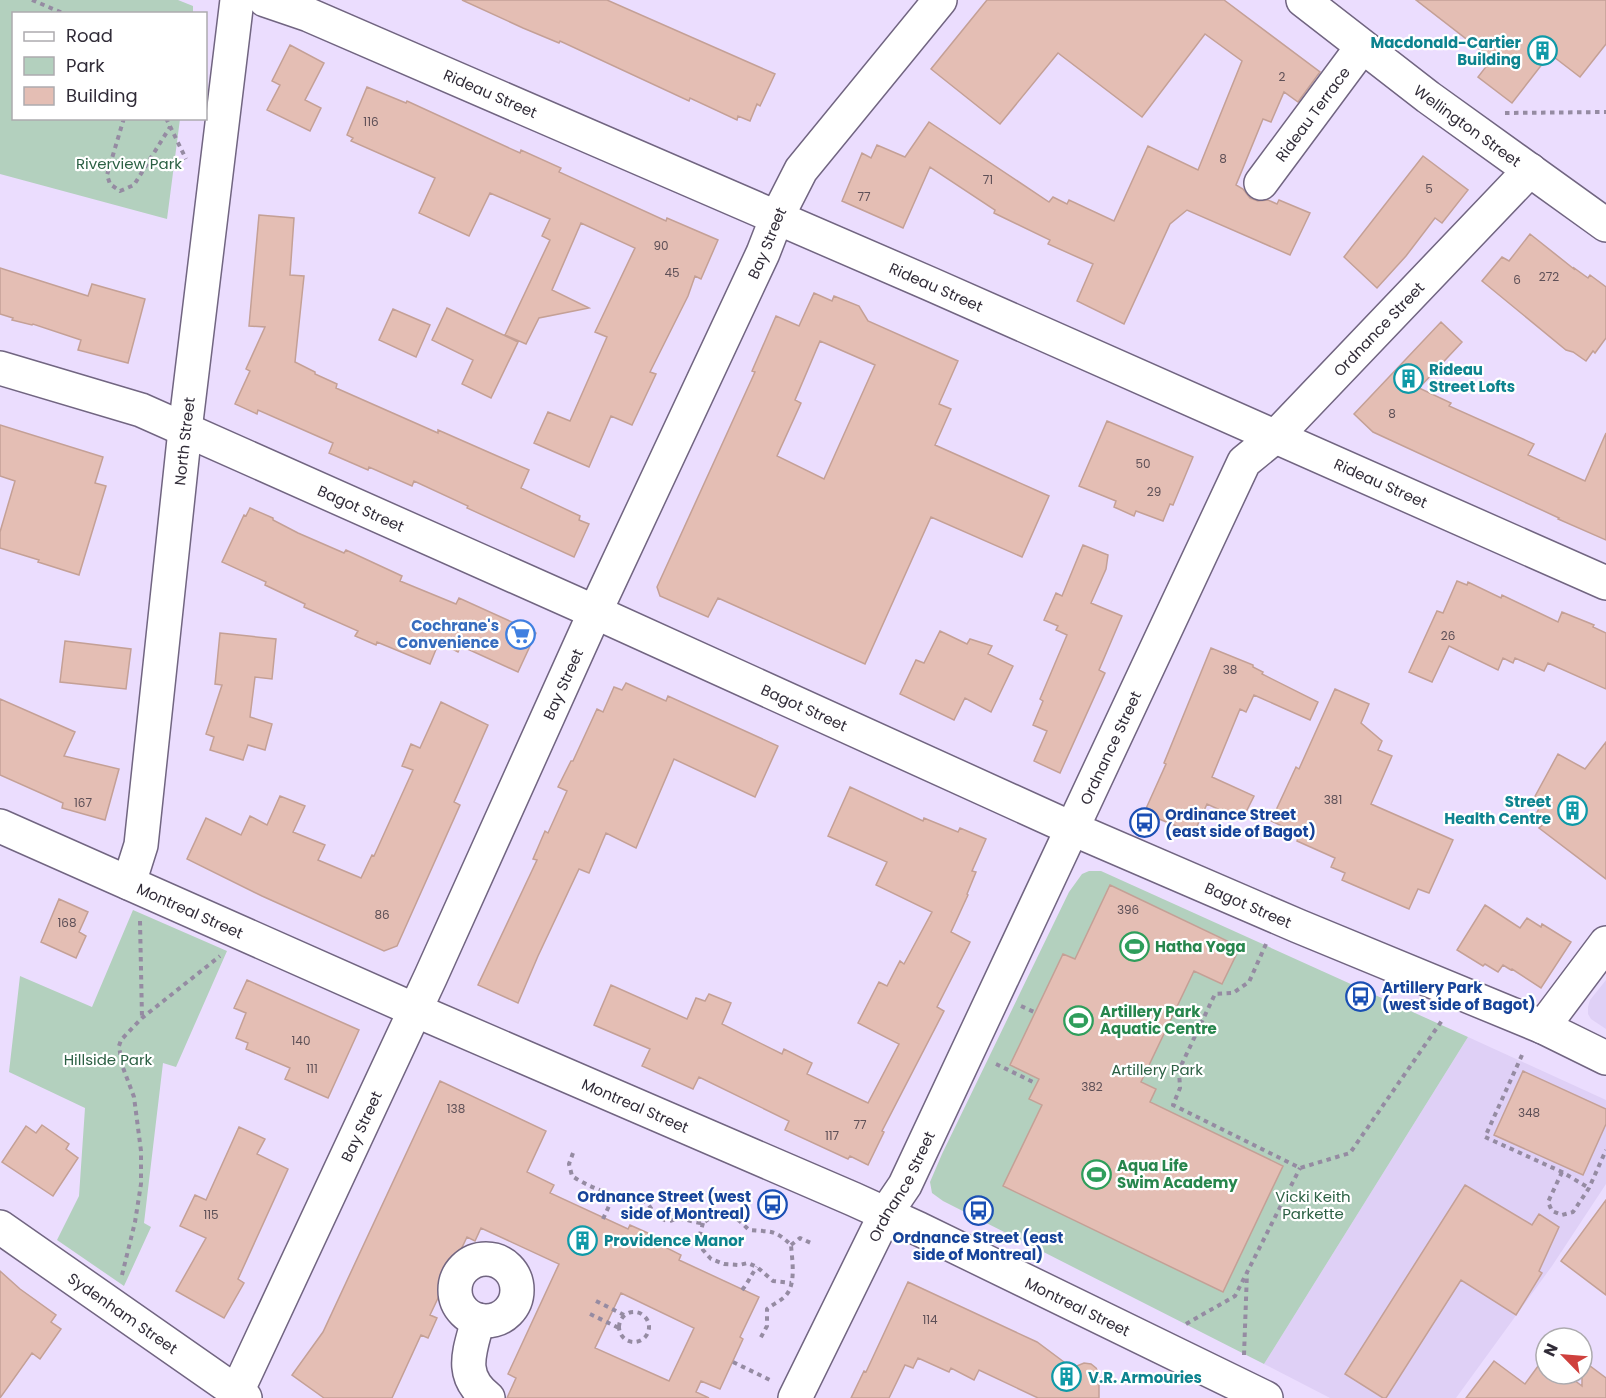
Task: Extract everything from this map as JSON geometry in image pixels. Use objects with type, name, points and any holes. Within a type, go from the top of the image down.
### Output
[{"type":"street","name":"North Street","points":[[129,883],[141,845],[185,430],[237,0]]},
{"type":"street","name":"Rideau Street","points":[[265,0],[309,15],[777,217],[1278,435],[1606,583]]},
{"type":"street","name":"Bay Street","points":[[238,1396],[595,612],[763,253],[777,217],[801,170],[939,0]]},
{"type":"street","name":"Wellington Street","points":[[1303,0],[1428,97],[1606,225]]},
{"type":"street","name":"Rideau Terrace","points":[[1261,183],[1362,47]]},
{"type":"street","name":"Ordnance Street","points":[[795,1398],[886,1214],[905,1185],[1244,462],[1278,435],[1530,170]]},
{"type":"street","name":"Bagot Street","points":[[0,368],[141,410],[1073,828],[1298,926],[1543,1027],[1606,1058]]},
{"type":"street","name":"Montreal Street","points":[[0,826],[415,1010],[886,1214],[1266,1398]]},
{"type":"street","points":[[1543,1027],[1606,943]]},
{"type":"street","name":"Sydenham Street","points":[[0,1227],[116,1307],[238,1396]]},
{"type":"street","points":[[478,1320],[469,1354],[468,1374],[481,1393],[488,1398]]},
{"type":"path","points":[[32,0],[60,12]]},
{"type":"path","points":[[1499,112],[1606,112]]},
{"type":"path","points":[[123,120],[107,175],[110,184],[120,191],[134,185],[170,127]]},
{"type":"path","points":[[139,914],[142,1018]]},
{"type":"path","points":[[1268,941],[1249,982],[1233,993],[1215,994],[1179,1070],[1180,1088],[1173,1105],[1300,1168],[1350,1153],[1443,1019]]},
{"type":"path","points":[[116,1307],[141,1184],[138,1122],[134,1097],[122,1065],[119,1046],[121,1040],[142,1018],[225,952]]},
{"type":"path","points":[[968,1052],[1033,1082]]},
{"type":"path","points":[[1522,1055],[1485,1137],[1562,1172],[1589,1188]]},
{"type":"path","points":[[1562,1172],[1548,1202],[1552,1211],[1562,1215],[1573,1212],[1589,1188],[1606,1150]]},
{"type":"path","points":[[573,1153],[570,1164],[572,1176],[581,1182],[614,1195],[638,1198],[648,1202],[653,1212],[670,1222],[680,1219],[703,1223]]},
{"type":"path","points":[[1182,1327],[1235,1296],[1300,1168]]},
{"type":"path","points":[[603,1219],[614,1195]]},
{"type":"path","points":[[760,1339],[767,1326],[767,1309],[786,1296],[791,1288],[791,1283],[791,1245],[776,1233],[749,1230],[736,1217],[725,1213],[713,1215],[703,1223],[699,1238],[703,1250],[711,1259],[724,1264],[748,1263],[757,1267],[773,1281],[791,1283]]},
{"type":"path","points":[[791,1245],[800,1238],[813,1244]]},
{"type":"path","points":[[742,1290],[757,1267]]},
{"type":"path","points":[[1244,1359],[1247,1270]]},
{"type":"path","points":[[596,1301],[624,1315]]},
{"type":"path","points":[[633,1312],[643,1315],[648,1322],[648,1333],[642,1341],[631,1342],[619,1333],[619,1323],[624,1315],[633,1312]]},
{"type":"path","points":[[590,1314],[619,1328]]},
{"type":"path","points":[[733,1362],[763,1376]]},
{"type":"shaded area","points":[[1606,980],[1606,1029],[1591,1019],[1588,1007],[1590,1000]]},
{"type":"shaded area","points":[[1468,1037],[1606,1100],[1606,1184],[1552,1266],[1456,1398],[1330,1398],[1264,1364]]},
{"type":"green space","name":"Riverview Park","points":[[0,0],[178,0],[193,6],[193,12],[12,12],[12,120],[180,120],[167,219],[0,174]]},
{"type":"green space","name":"Artillery Park","points":[[1089,871],[1101,871],[1468,1037],[1264,1364],[943,1201],[932,1193],[930,1182],[942,1154],[1069,892],[1082,874]]},
{"type":"green space","name":"Hillside Park","points":[[133,910],[227,951],[176,1067],[163,1063],[144,1223],[151,1227],[124,1286],[57,1240],[79,1196],[85,1108],[9,1072],[20,976],[92,1007]]},
{"type":"building","points":[[462,0],[607,0],[775,74],[760,106],[757,104],[750,121],[738,116],[737,120]]},
{"type":"building","points":[[987,0],[1224,0],[1320,72],[1298,102],[1284,92],[1271,122],[1263,119],[1236,185],[1243,189],[1250,198],[1258,201],[1268,200],[1277,204],[1279,200],[1310,213],[1290,255],[1187,210],[1170,224],[1124,324],[1077,301],[1093,264],[1048,244],[1050,240],[994,213],[995,210],[930,167],[903,228],[842,201],[862,153],[871,158],[877,145],[905,157],[929,122],[1049,202],[1053,197],[1067,204],[1069,200],[1114,221],[1148,146],[1198,170],[1242,61],[1205,34],[1142,117],[1058,53],[1000,124],[931,69]]},
{"type":"building","name":"Macdonald-Cartier Building","points":[[1416,0],[1606,0],[1606,44],[1580,77],[1550,54],[1512,103],[1478,77],[1492,59]]},
{"type":"building","points":[[290,45],[324,63],[305,100],[321,108],[310,131],[267,110],[280,85],[272,81]]},
{"type":"building","points":[[367,87],[406,103],[407,101],[520,153],[521,150],[561,168],[559,172],[666,221],[667,218],[718,240],[701,279],[695,276],[688,296],[650,372],[656,374],[632,425],[611,416],[589,467],[534,443],[548,412],[570,421],[607,337],[595,332],[635,248],[581,223],[552,290],[589,308],[539,318],[526,344],[505,335],[550,240],[542,236],[550,219],[490,193],[469,236],[419,213],[435,178],[351,141],[353,138],[347,135]]},
{"type":"building","points":[[1423,156],[1468,190],[1442,223],[1435,218],[1406,256],[1377,288],[1344,257]]},
{"type":"building","points":[[259,215],[294,218],[290,275],[304,276],[295,362],[337,384],[336,388],[529,470],[521,488],[580,516],[579,520],[589,524],[574,557],[414,481],[412,486],[329,453],[333,443],[258,410],[257,414],[235,404],[250,371],[246,369],[265,327],[249,326]]},
{"type":"building","points":[[1530,234],[1574,269],[1588,278],[1590,275],[1606,287],[1606,338],[1586,361],[1566,350],[1482,281],[1502,257],[1509,261]]},
{"type":"building","points":[[0,268],[88,296],[92,284],[145,299],[128,363],[78,350],[81,340],[33,324],[12,320],[13,318],[0,314]]},
{"type":"building","points":[[814,293],[832,301],[834,296],[859,306],[868,321],[958,361],[939,404],[951,409],[935,445],[1049,496],[1022,557],[931,517],[865,664],[718,598],[708,617],[660,596],[657,587],[755,372],[752,371],[776,316],[799,326]],"holes":[[[820,341],[875,365],[824,479],[777,456],[801,403],[795,400]]]},
{"type":"building","points":[[447,308],[518,342],[491,398],[462,384],[473,360],[432,340]]},
{"type":"building","points":[[393,309],[430,325],[416,357],[379,340]]},
{"type":"building","points":[[1441,322],[1462,342],[1419,388],[1451,403],[1449,406],[1534,444],[1528,455],[1585,481],[1606,433],[1606,540],[1373,432],[1354,414]]},
{"type":"building","points":[[1107,421],[1193,457],[1173,505],[1170,504],[1163,521],[1136,511],[1134,516],[1114,507],[1116,501],[1079,486]]},
{"type":"building","points":[[0,425],[103,457],[95,483],[106,486],[79,575],[0,548],[0,532],[15,481],[0,476]]},
{"type":"building","points":[[250,508],[298,533],[344,553],[346,550],[402,576],[400,581],[456,604],[459,598],[536,633],[518,672],[461,646],[458,652],[439,642],[430,664],[377,642],[376,645],[355,636],[358,631],[304,607],[305,604],[265,585],[266,582],[222,562],[244,515],[246,516]]},
{"type":"building","points":[[1083,545],[1108,555],[1106,569],[1091,603],[1122,616],[1099,670],[1105,673],[1060,773],[1034,761],[1047,731],[1033,725],[1043,701],[1040,699],[1067,635],[1056,630],[1058,626],[1044,620],[1056,593],[1062,596]]},
{"type":"building","points":[[1457,581],[1467,585],[1468,582],[1501,598],[1502,595],[1558,622],[1562,612],[1594,625],[1593,627],[1606,633],[1606,689],[1548,663],[1544,671],[1515,658],[1513,663],[1503,658],[1498,670],[1449,646],[1432,682],[1409,672],[1437,611],[1443,613]]},
{"type":"building","points":[[940,631],[967,644],[970,639],[992,646],[988,654],[1013,666],[991,712],[965,698],[954,720],[900,694],[916,660],[924,663]]},
{"type":"building","points":[[220,633],[276,639],[272,679],[255,677],[250,717],[272,724],[265,750],[248,745],[243,760],[210,750],[214,737],[206,734],[222,685],[215,684]]},
{"type":"building","points":[[65,641],[131,649],[126,689],[60,682]]},
{"type":"building","points":[[1211,648],[1253,665],[1263,672],[1262,674],[1318,702],[1310,720],[1254,695],[1246,712],[1240,709],[1212,777],[1254,796],[1242,820],[1207,804],[1194,833],[1144,813],[1166,764],[1164,763]]},
{"type":"building","points":[[626,683],[666,701],[668,696],[778,746],[755,797],[674,759],[636,848],[606,833],[589,873],[579,869],[518,1003],[478,985],[537,860],[533,859],[545,831],[548,833],[567,791],[558,787],[597,709],[603,712],[614,687],[622,690]]},
{"type":"building","points":[[1335,689],[1369,704],[1361,723],[1382,741],[1378,750],[1392,756],[1371,804],[1453,840],[1429,893],[1418,889],[1409,909],[1342,880],[1345,873],[1331,867],[1335,858],[1297,841],[1299,834],[1271,821],[1296,767],[1299,769]]},
{"type":"building","points":[[0,699],[75,732],[64,756],[119,769],[105,820],[62,808],[63,803],[0,775]]},
{"type":"building","points":[[441,702],[488,725],[454,802],[460,805],[397,946],[384,951],[187,859],[206,818],[241,835],[250,816],[267,825],[280,796],[305,806],[293,832],[325,845],[318,860],[361,878],[372,855],[374,856],[413,770],[402,766],[411,744],[420,748]]},
{"type":"building","name":"Street Health Centre","points":[[1606,742],[1606,879],[1539,828],[1546,822],[1535,816],[1541,805],[1533,800],[1558,754],[1585,769]]},
{"type":"building","points":[[850,787],[923,821],[924,818],[958,832],[960,828],[986,839],[972,871],[976,872],[968,895],[951,932],[970,942],[937,1007],[944,1011],[882,1131],[884,1132],[868,1165],[850,1156],[848,1159],[785,1130],[789,1121],[699,1077],[693,1089],[642,1066],[650,1049],[594,1025],[611,985],[687,1019],[696,998],[705,1001],[709,994],[731,1003],[722,1024],[782,1054],[784,1049],[812,1063],[807,1074],[868,1103],[899,1044],[858,1023],[879,982],[887,986],[900,961],[904,964],[932,912],[876,885],[887,862],[828,836]]},
{"type":"building","name":"Artillery Park Aquatic Centre","points":[[1110,885],[1240,947],[1222,984],[1194,971],[1141,1082],[1156,1089],[1150,1102],[1283,1166],[1223,1292],[1003,1186],[1042,1105],[1029,1099],[1039,1079],[1010,1065],[1063,954],[1075,959]]},
{"type":"building","points":[[59,899],[88,912],[79,932],[86,936],[76,958],[41,942]]},
{"type":"building","points":[[1485,905],[1520,928],[1527,918],[1541,927],[1542,924],[1571,942],[1541,988],[1512,969],[1503,965],[1498,972],[1485,964],[1483,966],[1457,950]]},
{"type":"building","points":[[247,980],[359,1030],[328,1098],[285,1079],[290,1068],[246,1049],[248,1043],[236,1038],[246,1013],[234,1008]]},
{"type":"building","points":[[1523,1071],[1606,1109],[1606,1124],[1583,1175],[1494,1135]]},
{"type":"building","name":"Providence Manor","points":[[440,1081],[546,1131],[527,1172],[554,1185],[550,1193],[628,1229],[630,1225],[659,1238],[657,1243],[681,1255],[679,1260],[759,1297],[740,1337],[743,1339],[720,1389],[701,1381],[696,1392],[709,1398],[507,1398],[516,1378],[508,1374],[559,1264],[481,1228],[475,1241],[467,1237],[430,1315],[437,1318],[428,1338],[421,1335],[392,1398],[324,1398],[292,1375],[323,1332]],"holes":[[[621,1293],[694,1328],[669,1381],[595,1348]]]},
{"type":"building","points":[[42,1125],[69,1144],[66,1149],[78,1158],[53,1196],[2,1162],[26,1126],[36,1133]]},
{"type":"building","points":[[239,1127],[265,1139],[257,1154],[288,1169],[238,1279],[244,1283],[224,1318],[176,1291],[206,1238],[180,1226],[195,1195],[206,1200]]},
{"type":"building","points":[[1465,1185],[1532,1225],[1539,1214],[1559,1227],[1539,1271],[1542,1273],[1516,1315],[1461,1280],[1386,1398],[1383,1398],[1345,1374]]},
{"type":"building","points":[[1606,1200],[1606,1295],[1561,1261]]},
{"type":"building","points":[[0,1271],[56,1315],[51,1322],[61,1329],[40,1359],[32,1353],[0,1398]]},
{"type":"building","points":[[908,1282],[1037,1342],[1072,1368],[1084,1363],[1091,1364],[1099,1374],[1099,1398],[1038,1398],[979,1370],[974,1380],[951,1368],[949,1372],[918,1358],[913,1368],[905,1365],[889,1398],[851,1398],[864,1371],[866,1372]]},
{"type":"building","points":[[1494,1361],[1525,1384],[1534,1372],[1534,1386],[1594,1386],[1594,1369],[1606,1378],[1606,1398],[1466,1398]]},
{"type":"place","name":"Macdonald-Cartier Building","points":[[1542,51]]},
{"type":"place","name":"Rideau Street Lofts","points":[[1408,378]]},
{"type":"place","name":"Cochrane's Convenience","points":[[520,634]]},
{"type":"place","name":"Street Health Centre","points":[[1572,810]]},
{"type":"place","name":"Ordinance Street (east side of Bagot)","points":[[1144,823]]},
{"type":"place","name":"Hatha Yoga","points":[[1134,946]]},
{"type":"place","name":"Artillery Park (west side of Bagot)","points":[[1361,996]]},
{"type":"place","name":"Artillery Park Aquatic Centre","points":[[1079,1020]]},
{"type":"place","name":"Aqua Life Swim Academy","points":[[1096,1174]]},
{"type":"place","name":"Ordnance Street (west side of Montreal)","points":[[772,1205]]},
{"type":"place","name":"Ordnance Street (east side of Montreal)","points":[[978,1210]]},
{"type":"place","name":"Providence Manor","points":[[583,1240]]},
{"type":"place","name":"V.R. Armouries","points":[[1067,1377]]},
{"type":"park label","name":"Vicki Keith Parkette","points":[[1313,1204]]}]
